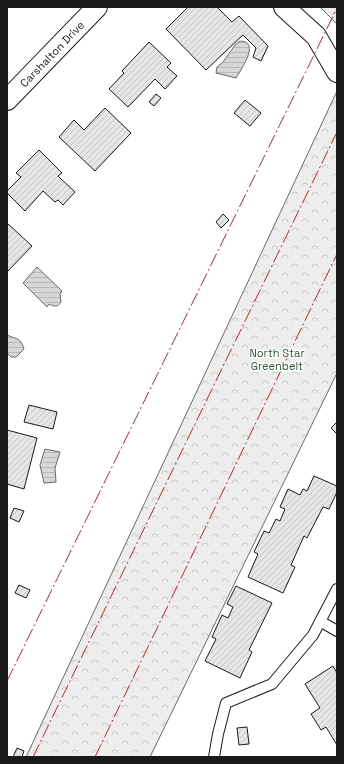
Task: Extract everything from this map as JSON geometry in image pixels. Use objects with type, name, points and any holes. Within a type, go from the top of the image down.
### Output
[{"type":"street","name":"Carshalton Drive","points":[[7,100],[97,7]]},
{"type":"street","points":[[284,7],[316,36],[337,72]]},
{"type":"street","points":[[316,36],[337,45]]},
{"type":"lane","points":[[214,757],[226,704],[272,684],[313,635],[337,589]]},
{"type":"lane","points":[[320,621],[337,631]]},
{"type":"green space","points":[[320,7],[337,7],[337,24]]},
{"type":"green space","name":"North Star Greenbelt","points":[[337,91],[337,373],[150,757],[26,757]]},
{"type":"shaded area","points":[[240,41],[249,46],[249,51],[245,63],[236,78],[216,73],[217,67]]},
{"type":"shaded area","points":[[37,267],[62,291],[60,294],[61,302],[57,306],[49,304],[47,307],[23,283]]},
{"type":"shaded area","points":[[7,335],[18,339],[23,345],[24,349],[16,357],[11,357],[7,353]]},
{"type":"shaded area","points":[[45,449],[60,452],[55,468],[56,482],[44,483],[40,465]]},
{"type":"building","points":[[188,7],[217,7],[232,22],[239,16],[268,46],[261,61],[253,57],[256,48],[243,35],[206,70],[166,29]]},
{"type":"building","points":[[149,42],[171,63],[167,67],[177,76],[165,89],[155,79],[128,107],[109,89],[124,73],[122,71]]},
{"type":"building","points":[[156,94],[161,98],[154,106],[149,102]]},
{"type":"building","points":[[245,100],[261,113],[250,126],[234,113]]},
{"type":"building","points":[[105,108],[131,133],[95,171],[59,137],[74,120],[84,130]]},
{"type":"building","points":[[39,150],[62,173],[58,176],[75,192],[63,205],[58,200],[55,202],[43,191],[25,211],[7,193],[7,191],[21,177],[16,173]]},
{"type":"building","points":[[223,214],[229,220],[221,228],[216,222]]},
{"type":"building","points":[[7,223],[32,246],[7,272]]},
{"type":"building","points":[[29,405],[57,412],[53,429],[24,422]]},
{"type":"building","points":[[337,422],[337,434],[331,428]]},
{"type":"building","points":[[7,430],[37,438],[24,489],[7,484]]},
{"type":"building","points":[[314,476],[337,486],[337,492],[329,509],[323,507],[307,538],[304,536],[291,565],[295,567],[283,593],[248,577],[258,554],[254,552],[264,531],[269,533],[276,519],[280,521],[285,509],[280,507],[288,489],[300,495],[303,489],[307,491]]},
{"type":"building","points":[[14,508],[24,511],[19,522],[10,518]]},
{"type":"building","points":[[19,585],[30,590],[26,598],[15,593]]},
{"type":"building","points":[[236,586],[272,603],[249,650],[252,652],[240,678],[205,661],[216,639],[212,637],[222,615],[228,618],[233,607],[227,604]]},
{"type":"building","points":[[333,666],[337,673],[337,745],[326,727],[321,730],[311,714],[320,708],[305,684]]},
{"type":"building","points":[[247,727],[249,744],[239,745],[237,728]]},
{"type":"building","points":[[17,748],[24,751],[22,757],[13,757]]},
{"type":"power","points":[[7,681],[337,8]]},
{"type":"power","points":[[33,757],[337,132]]},
{"type":"power","points":[[95,757],[337,254]]}]
